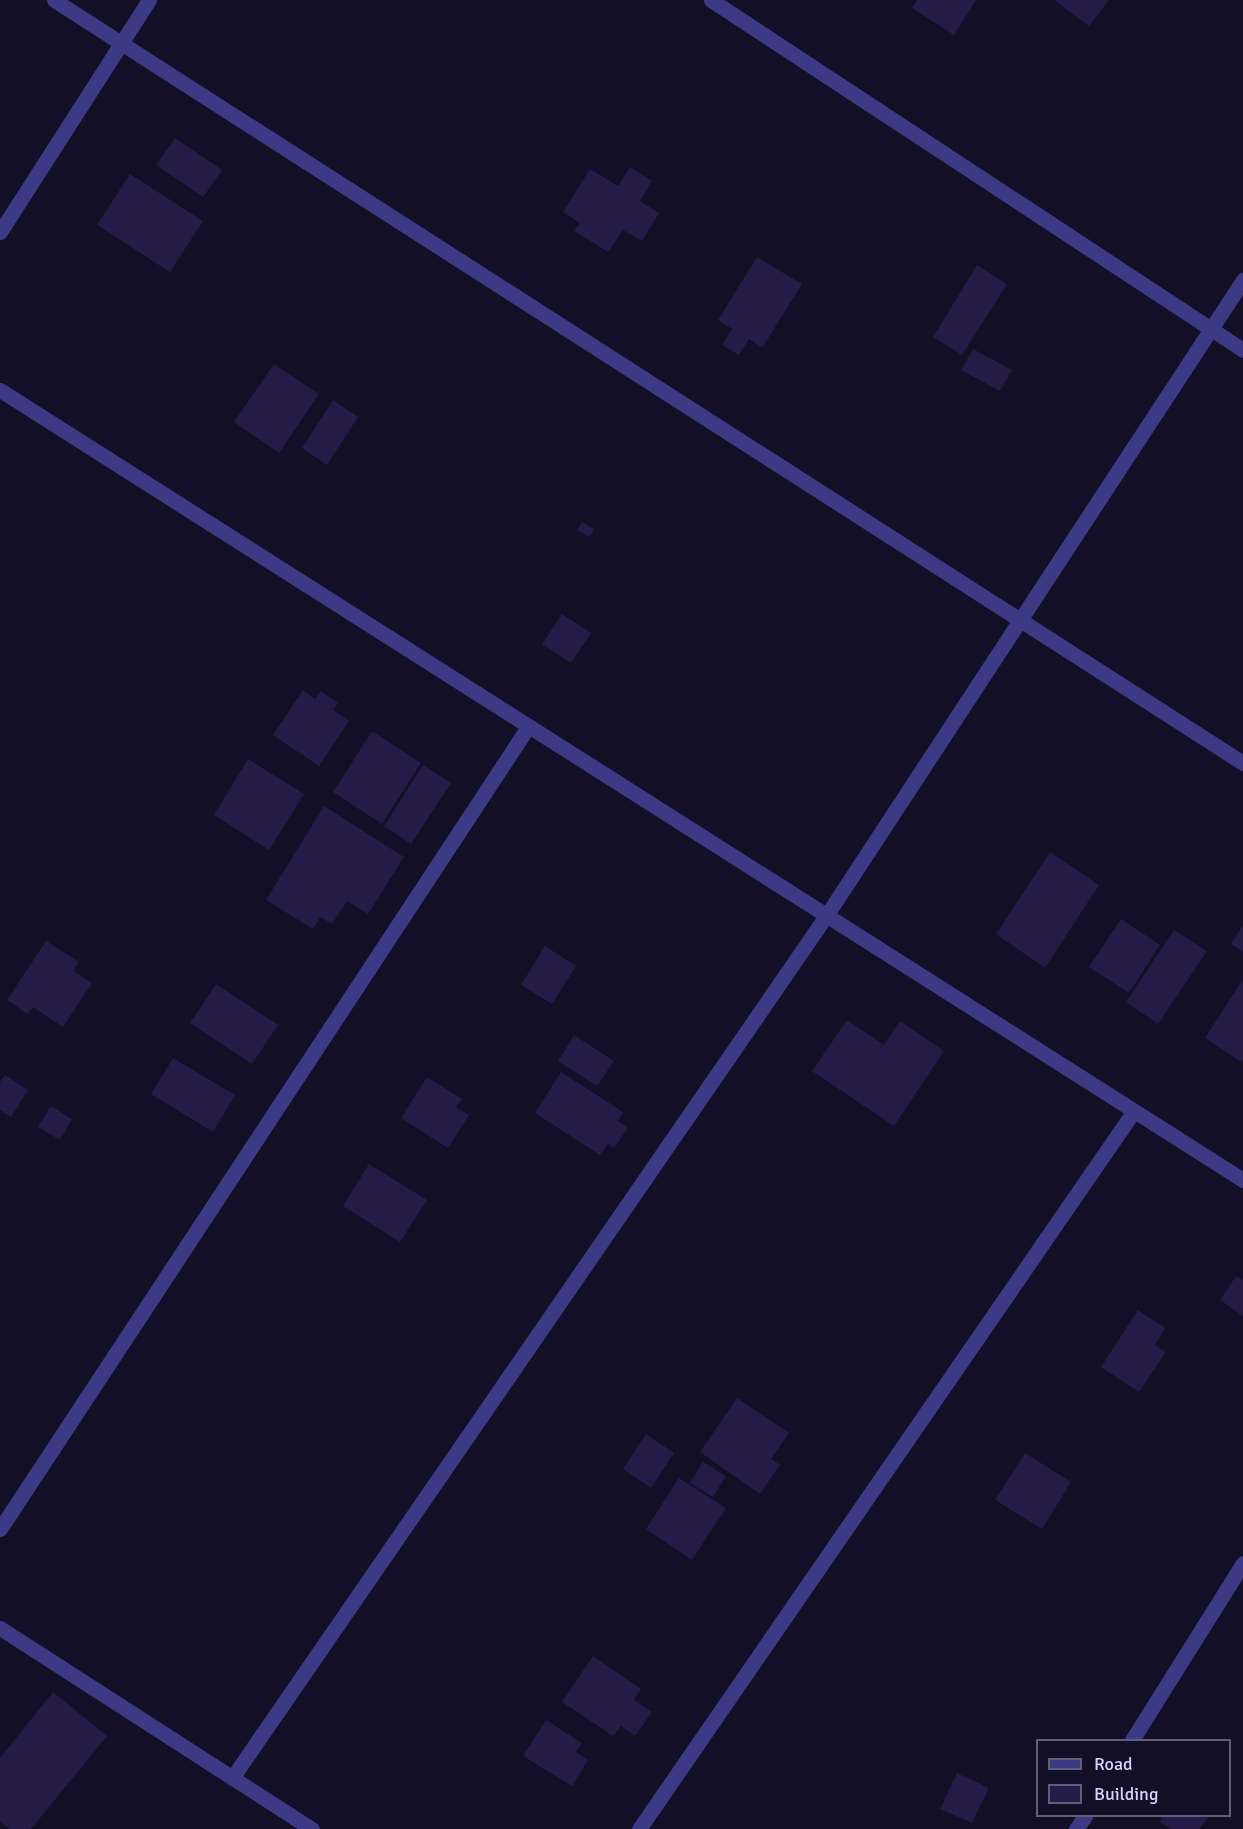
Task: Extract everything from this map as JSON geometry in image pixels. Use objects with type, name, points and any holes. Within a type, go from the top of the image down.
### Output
[{"type":"street","points":[[54,0],[1243,763]]},
{"type":"street","points":[[0,232],[148,0]]},
{"type":"street","points":[[711,0],[1243,350]]},
{"type":"street","points":[[232,1778],[826,916],[1243,280]]},
{"type":"street","points":[[0,390],[1243,1180]]},
{"type":"street","points":[[0,1529],[528,727]]},
{"type":"street","points":[[639,1829],[1134,1111]]},
{"type":"street","points":[[1133,1739],[1243,1563]]},
{"type":"street","points":[[0,1629],[312,1829]]},
{"type":"building","points":[[917,0],[976,0],[954,35],[912,8]]},
{"type":"building","points":[[1054,0],[1109,0],[1089,26]]},
{"type":"building","points":[[175,138],[222,170],[203,197],[156,165]]},
{"type":"building","points":[[630,167],[652,181],[640,201],[659,213],[642,241],[623,230],[608,252],[574,231],[580,223],[563,212],[590,169],[618,186]]},
{"type":"building","points":[[130,174],[203,221],[170,272],[97,225]]},
{"type":"building","points":[[757,257],[802,284],[762,348],[749,339],[739,355],[722,345],[732,329],[718,320]]},
{"type":"building","points":[[977,265],[1007,284],[962,355],[933,337]]},
{"type":"building","points":[[973,349],[1012,370],[1000,391],[961,370]]},
{"type":"building","points":[[274,364],[319,394],[279,453],[234,422]]},
{"type":"building","points":[[333,400],[358,417],[327,465],[302,448]]},
{"type":"building","points":[[582,522],[594,529],[589,537],[577,530]]},
{"type":"building","points":[[562,614],[591,633],[571,663],[542,644]]},
{"type":"building","points":[[303,690],[315,699],[321,691],[338,703],[333,710],[349,721],[319,766],[273,735]]},
{"type":"building","points":[[372,731],[421,763],[382,824],[333,792]]},
{"type":"building","points":[[248,759],[304,794],[269,850],[214,815]]},
{"type":"building","points":[[423,765],[451,783],[411,844],[384,826]]},
{"type":"building","points":[[324,806],[404,857],[368,914],[347,901],[332,924],[320,917],[313,929],[266,900]]},
{"type":"building","points":[[1050,852],[1099,885],[1045,968],[996,934]]},
{"type":"building","points":[[1121,919],[1160,945],[1129,993],[1089,967]]},
{"type":"building","points":[[1243,925],[1243,952],[1231,944]]},
{"type":"building","points":[[1174,930],[1207,951],[1158,1024],[1126,1002]]},
{"type":"building","points":[[46,941],[79,962],[73,971],[92,983],[63,1027],[33,1007],[28,1014],[7,1000]]},
{"type":"building","points":[[545,946],[576,966],[552,1004],[521,985]]},
{"type":"building","points":[[1243,979],[1243,1060],[1241,1062],[1205,1038]]},
{"type":"building","points":[[216,984],[278,1025],[252,1064],[190,1023]]},
{"type":"building","points":[[847,1020],[884,1045],[900,1021],[944,1051],[894,1126],[812,1071]]},
{"type":"building","points":[[574,1035],[614,1061],[597,1086],[558,1061]]},
{"type":"building","points":[[173,1058],[235,1095],[213,1132],[151,1094]]},
{"type":"building","points":[[561,1072],[623,1112],[618,1121],[628,1128],[614,1148],[608,1144],[600,1155],[535,1113]]},
{"type":"building","points":[[5,1075],[28,1090],[11,1117],[0,1110],[0,1082]]},
{"type":"building","points":[[427,1077],[462,1099],[456,1107],[469,1115],[448,1148],[401,1118]]},
{"type":"building","points":[[51,1106],[72,1119],[60,1140],[38,1127]]},
{"type":"building","points":[[369,1164],[427,1200],[400,1242],[343,1206]]},
{"type":"building","points":[[1236,1276],[1243,1280],[1243,1316],[1220,1300]]},
{"type":"building","points":[[1138,1310],[1165,1328],[1155,1345],[1166,1352],[1139,1392],[1101,1367]]},
{"type":"building","points":[[737,1398],[789,1433],[771,1459],[780,1465],[760,1494],[700,1452]]},
{"type":"building","points":[[646,1434],[674,1453],[651,1488],[623,1469]]},
{"type":"building","points":[[1025,1453],[1071,1482],[1042,1529],[995,1500]]},
{"type":"building","points":[[703,1462],[726,1476],[713,1497],[690,1483]]},
{"type":"building","points":[[679,1478],[726,1508],[692,1560],[646,1529]]},
{"type":"building","points":[[593,1656],[641,1689],[634,1700],[652,1712],[635,1736],[621,1726],[613,1736],[562,1702]]},
{"type":"building","points":[[53,1692],[107,1736],[31,1829],[9,1829],[0,1822],[0,1758]]},
{"type":"building","points":[[546,1720],[582,1743],[576,1752],[588,1760],[572,1786],[523,1756]]},
{"type":"building","points":[[957,1773],[989,1788],[972,1823],[940,1809]]},
{"type":"building","points":[[1163,1817],[1208,1817],[1200,1829],[1171,1829],[1160,1822]]}]
